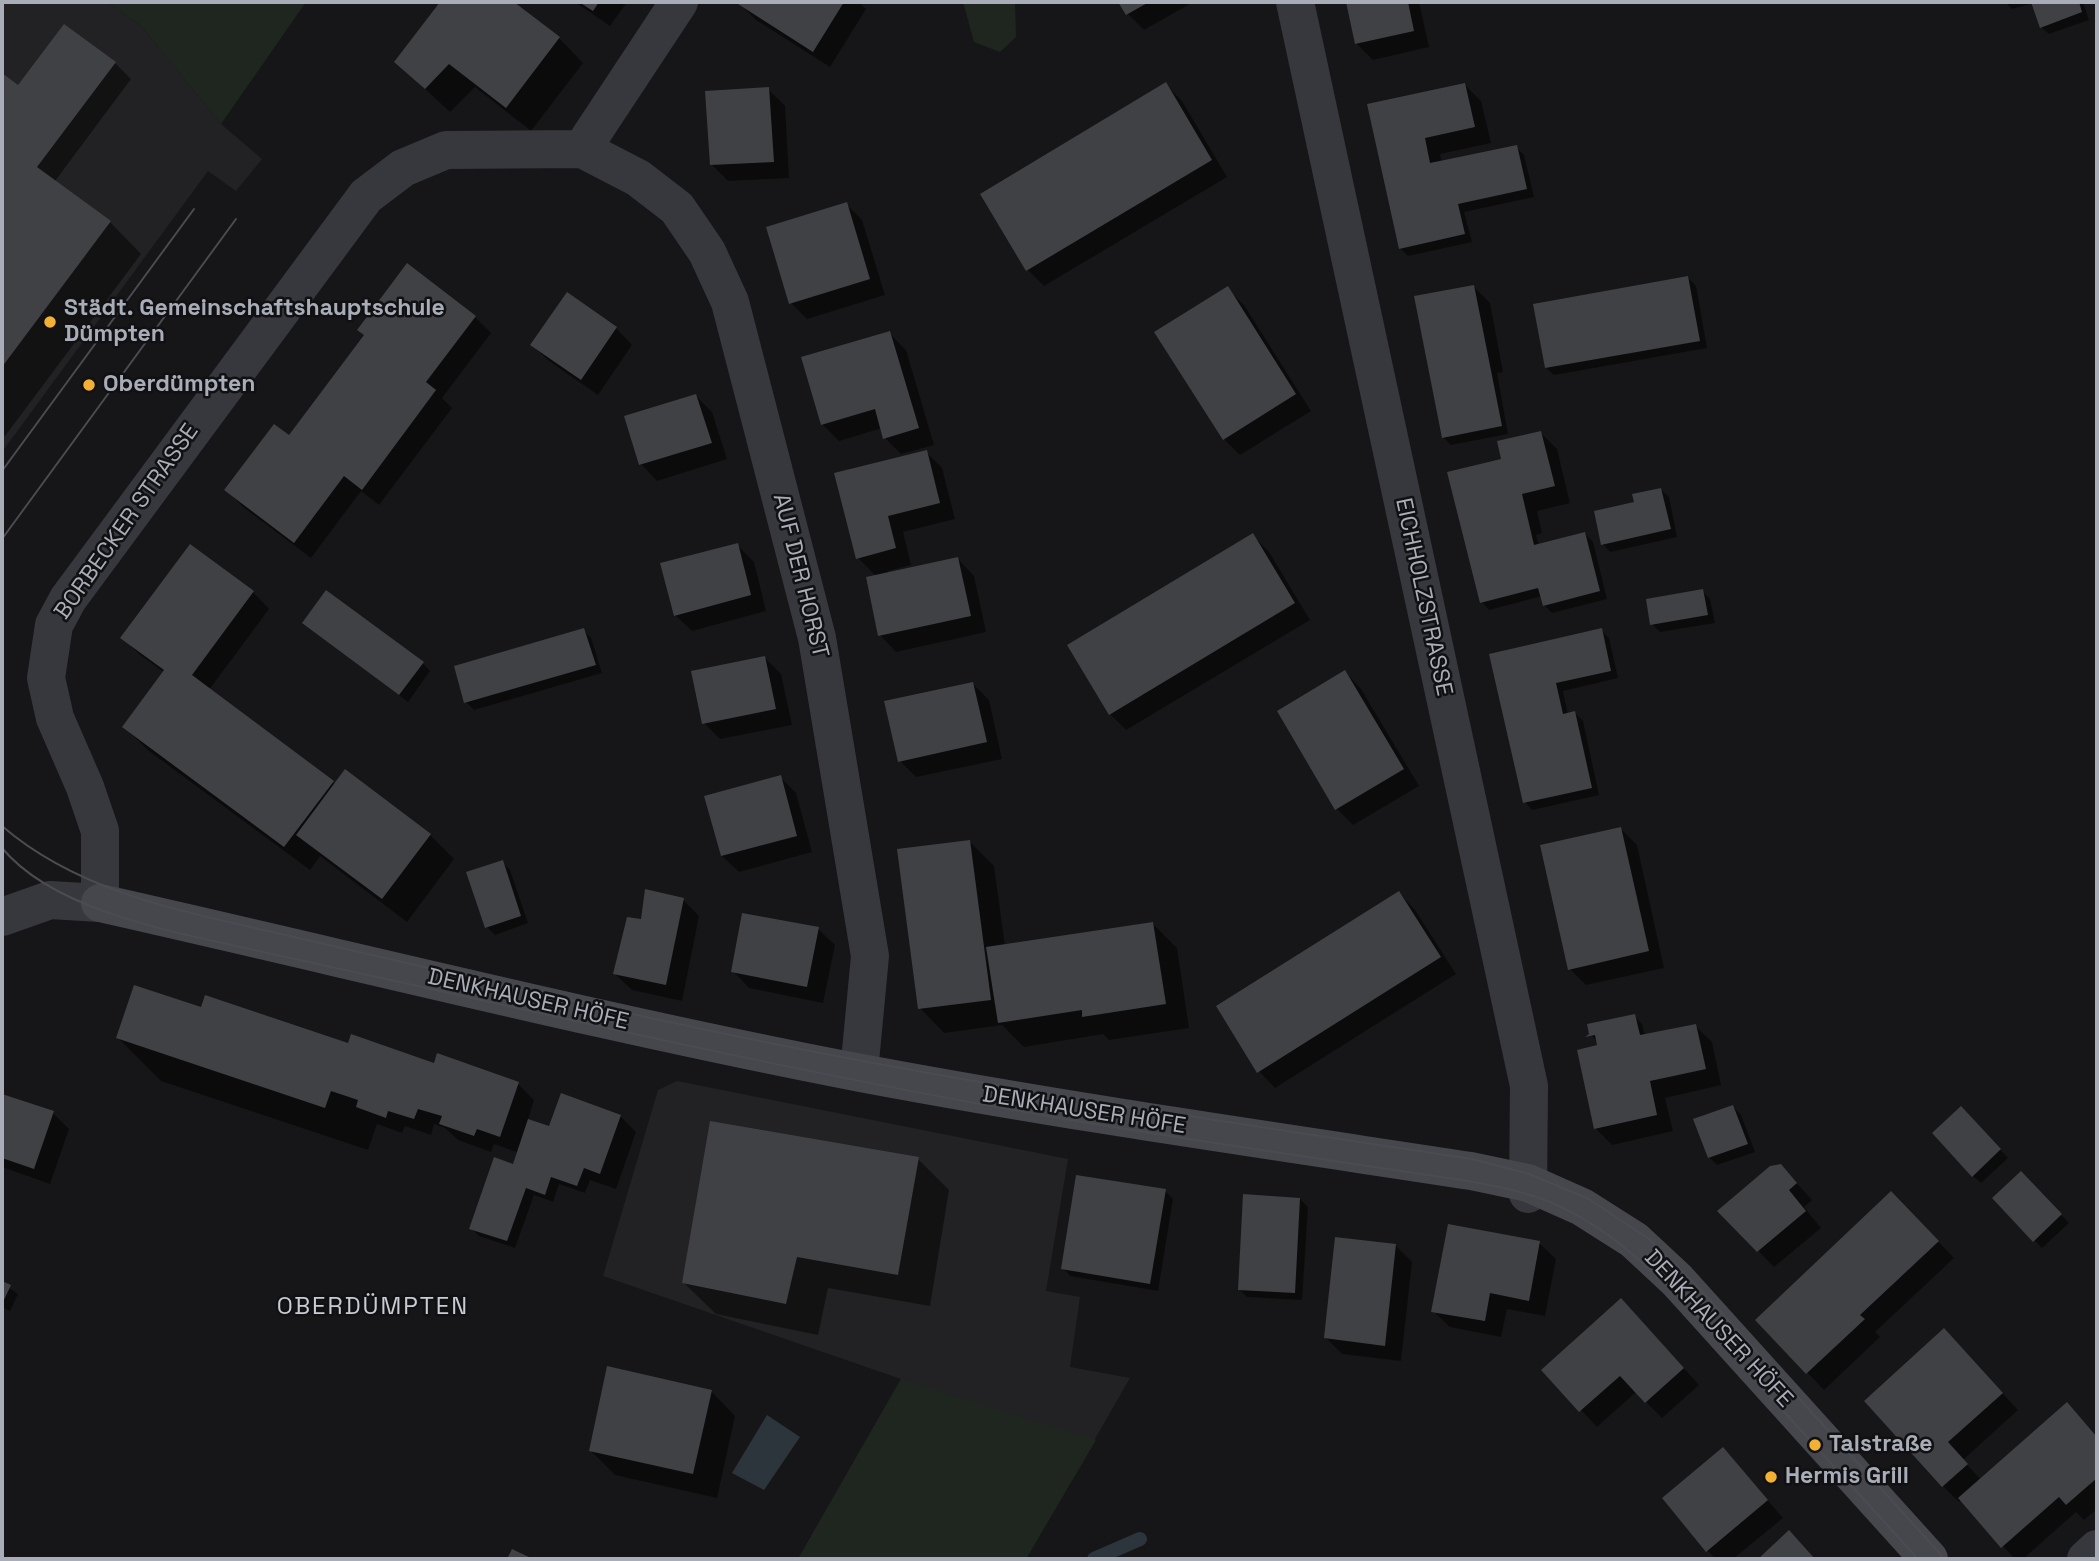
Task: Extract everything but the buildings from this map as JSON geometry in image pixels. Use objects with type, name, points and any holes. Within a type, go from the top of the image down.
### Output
[{"type":"street","points":[[582,149],[679,2]]},
{"type":"street","name":"EICHHOLZSTRASSE","points":[[1295,2],[1529,1086],[1528,1189]]},
{"type":"street","name":"BORBECKER STRASSE","points":[[100,902],[100,831],[85,787],[55,718],[46,678],[54,625],[68,598],[366,196],[403,168],[446,150],[582,149]]},
{"type":"street","name":"AUF DER HORST","points":[[582,149],[638,178],[677,208],[707,252],[730,302],[817,638],[870,956],[859,1072]]},
{"type":"street","points":[[2,917],[50,900],[100,902]]},
{"type":"street","name":"DENKHAUSER HÖFE","points":[[100,902],[666,1032],[859,1072],[1075,1111],[1471,1171],[1582,1207],[1634,1240],[1677,1280],[1929,1559]]},
{"type":"street","points":[[2086,1559],[2097,1549]]},
{"type":"shaded area","name":"Städt. Gemeinschaftshauptschule Dümpten","points":[[2,2],[108,2],[141,26],[221,124],[262,159],[236,191],[208,171],[2,452]]},
{"type":"shaded area","points":[[108,2],[306,2],[221,124],[141,26]]},
{"type":"shaded area","points":[[963,2],[1015,2],[1016,37],[1000,52],[974,42]]},
{"type":"shaded area","points":[[677,1081],[1068,1159],[1046,1291],[1080,1297],[1070,1367],[1130,1378],[1026,1559],[798,1559],[901,1379],[603,1276],[658,1090]]},
{"type":"shaded area","points":[[901,1379],[1096,1440],[1026,1559],[798,1559]]},
{"type":"shaded area","points":[[767,1415],[800,1437],[764,1490],[732,1473]]},
{"type":"waterway","points":[[1094,1559],[1140,1539]]},
{"type":"tram line","points":[[2,471],[194,209]]},
{"type":"tram line","points":[[2,539],[236,219]]},
{"type":"tram line","points":[[2,826],[31,848],[62,866],[128,895],[198,915],[424,967],[808,1051],[1091,1101],[1472,1159],[1529,1174],[1589,1199],[1649,1239],[1696,1285],[1945,1559]]},
{"type":"tram line","points":[[2,848],[25,870],[54,889],[86,904],[157,928],[664,1040],[907,1090],[1120,1128],[1468,1181],[1549,1201],[1607,1234],[1676,1293],[1918,1559]]},
{"type":"place","name":"Städt. Gemeinschaftshauptschule Dümpten","points":[[50,322]]},
{"type":"place","name":"Oberdümpten","points":[[89,385]]},
{"type":"place","name":"Talstraße","points":[[1815,1445]]},
{"type":"place","name":"Hermis Grill","points":[[1771,1477]]},
{"type":"district","name":"OBERDÜMPTEN","points":[[373,1307]]}]
